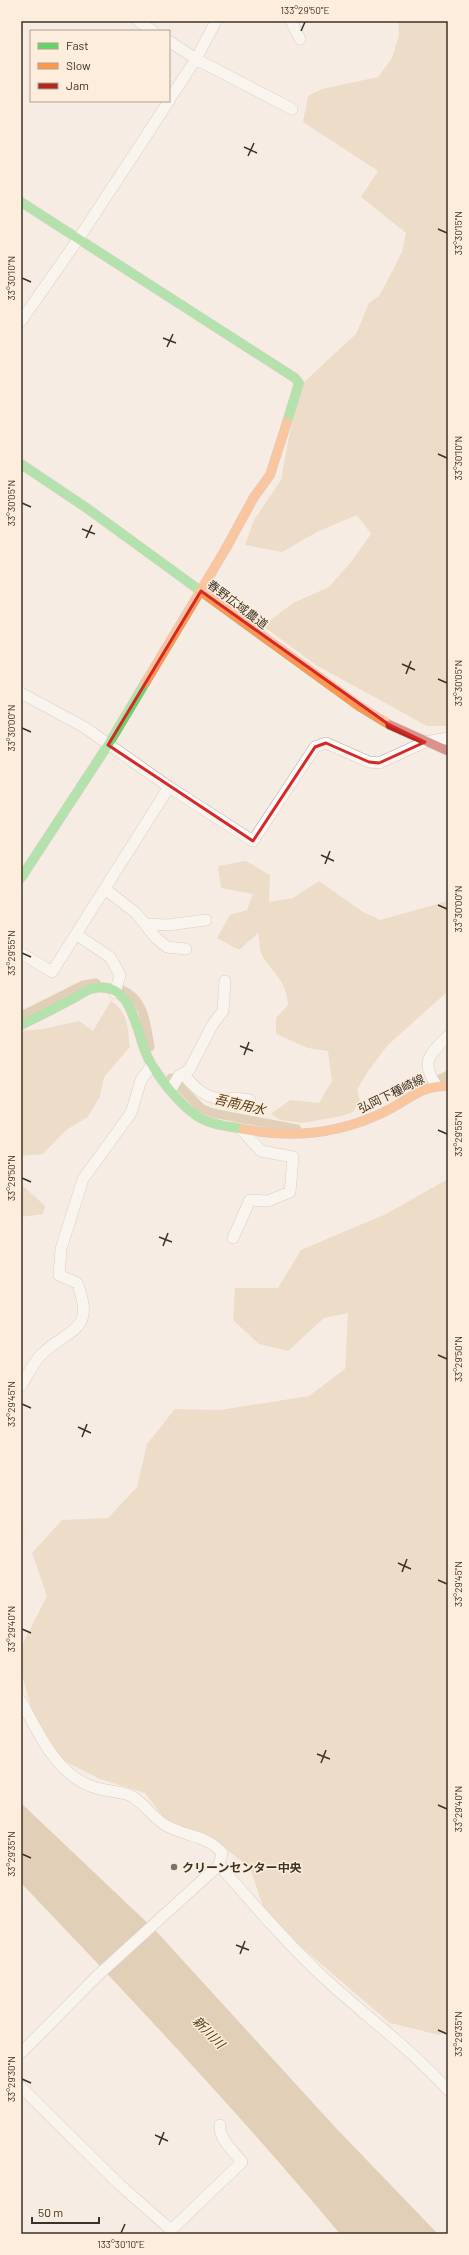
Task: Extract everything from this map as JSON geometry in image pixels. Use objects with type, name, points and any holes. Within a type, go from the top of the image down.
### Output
[{"type":"street","points":[[138,21],[152,30]]},
{"type":"street","points":[[170,99],[196,59],[216,21]]},
{"type":"street","points":[[291,21],[300,39]]},
{"type":"street","points":[[170,42],[196,59],[292,109]]},
{"type":"street","points":[[21,321],[79,238],[168,102]]},
{"type":"street","points":[[21,202],[295,378],[299,384],[270,475],[254,497],[205,594],[21,878]]},
{"type":"street","name":"春野広域農道","points":[[21,464],[88,509],[359,706],[388,724],[425,742],[448,751]]},
{"type":"street","points":[[21,693],[84,727],[169,787],[253,841],[315,747],[326,744],[369,762],[379,763],[425,742],[448,738]]},
{"type":"street","points":[[21,952],[52,972],[77,935],[169,787]]},
{"type":"street","points":[[105,889],[136,913],[156,938],[167,947],[186,949]]},
{"type":"street","points":[[145,924],[168,925],[206,920]]},
{"type":"street","points":[[77,935],[110,957],[120,975],[117,988]]},
{"type":"street","points":[[225,981],[224,1011],[212,1024],[188,1070],[177,1081],[212,1097],[226,1099],[237,1097],[250,1100]]},
{"type":"street","name":"弘岡下種崎線","points":[[21,1025],[92,989],[117,988],[134,1011],[145,1051],[152,1065],[177,1081],[197,1116],[214,1123],[242,1129],[298,1136],[321,1134],[350,1126],[384,1112],[433,1081],[448,1086]]},
{"type":"street","points":[[433,1081],[428,1060],[432,1052],[448,1036]]},
{"type":"street","points":[[21,1386],[41,1355],[73,1331],[85,1313],[84,1299],[77,1283],[59,1275],[61,1249],[83,1179],[131,1113],[141,1080],[152,1065]]},
{"type":"street","points":[[233,1238],[250,1200],[268,1201],[290,1192],[293,1157],[261,1151],[242,1129]]},
{"type":"street","points":[[21,1702],[59,1765],[76,1780],[95,1788],[130,1795],[144,1805],[163,1825],[201,1838],[217,1846],[222,1853],[219,1865],[96,1977],[21,2053]]},
{"type":"street","points":[[219,1865],[292,1947],[413,2054],[448,2090]]},
{"type":"street","points":[[21,2087],[168,2232],[242,2162],[224,2139],[220,2130],[220,2125]]},
{"type":"highlighted area","points":[[201,591],[388,724],[425,742],[379,763],[369,762],[326,743],[315,747],[253,841],[108,745]]},
{"type":"shaded area","points":[[398,21],[448,21],[448,726],[427,726],[316,665],[263,626],[293,603],[329,587],[351,562],[371,534],[357,515],[317,532],[282,552],[245,545],[254,520],[281,480],[289,436],[303,383],[356,334],[369,303],[380,295],[402,252],[406,233],[361,197],[378,171],[303,122],[308,96],[322,89],[378,77],[392,58],[399,35]]},
{"type":"shaded area","points":[[246,861],[270,875],[269,902],[293,898],[319,881],[363,912],[380,920],[448,901],[448,991],[388,1045],[368,1071],[357,1090],[360,1101],[353,1112],[342,1116],[302,1123],[280,1120],[271,1114],[290,1100],[319,1103],[332,1081],[328,1051],[308,1048],[276,1034],[276,1018],[288,1005],[287,996],[282,983],[262,955],[258,933],[239,950],[217,938],[230,915],[247,910],[253,894],[221,888],[218,866]]},
{"type":"shaded area","points":[[111,1001],[117,1006],[124,1016],[130,1047],[104,1077],[100,1096],[88,1117],[66,1130],[43,1154],[21,1156],[21,1031],[43,1029],[79,1021],[93,1031]]},
{"type":"shaded area","points":[[448,1179],[448,2031],[439,2035],[390,2023],[294,1941],[263,1906],[250,1868],[215,1840],[171,1827],[145,1793],[100,1779],[59,1758],[33,1714],[21,1671],[21,1647],[47,1596],[32,1553],[62,1520],[108,1518],[137,1487],[147,1444],[175,1409],[220,1410],[309,1396],[345,1369],[348,1313],[324,1318],[288,1351],[259,1344],[233,1320],[235,1288],[278,1288],[301,1250],[386,1214]]},
{"type":"shaded area","points":[[21,1184],[45,1206],[43,1214],[21,1217]]},
{"type":"shaded area","points":[[21,1522],[30,1530],[28,1538],[21,1543]]},
{"type":"water","name":"新川川","points":[[21,1803],[156,1931],[335,2127],[438,2234],[340,2234],[263,2144],[184,2056],[21,1883]]},
{"type":"waterway","name":"吾南用水","points":[[21,1016],[83,985],[96,983]]},
{"type":"waterway","name":"吾南用水","points":[[122,990],[130,994],[140,1006],[150,1047]]},
{"type":"waterway","name":"吾南用水","points":[[431,1084],[448,1075]]},
{"type":"waterway","name":"吾南用水","points":[[171,1078],[201,1108],[212,1113],[297,1129]]},
{"type":"traffic: fast","points":[[21,202],[295,378],[299,383],[287,422]]},
{"type":"traffic: fast","points":[[21,464],[88,509],[202,592]]},
{"type":"traffic: fast","points":[[21,878],[108,745],[145,683]]},
{"type":"traffic: fast","points":[[21,1025],[88,990],[105,988],[116,991],[124,999],[131,1010],[148,1058],[157,1074],[182,1104],[202,1119],[219,1125],[243,1129]]},
{"type":"traffic: slow","points":[[145,683],[225,550],[254,497],[270,475],[287,422]]},
{"type":"traffic: slow","points":[[202,592],[359,706],[390,725]]},
{"type":"traffic: slow","points":[[243,1129],[280,1134],[298,1134],[333,1130],[384,1112],[414,1094],[438,1086],[448,1086]]},
{"type":"traffic: jam","points":[[390,725],[448,751]]},
{"type":"place","name":"クリーンセンター中央","points":[[174,1867]]}]
